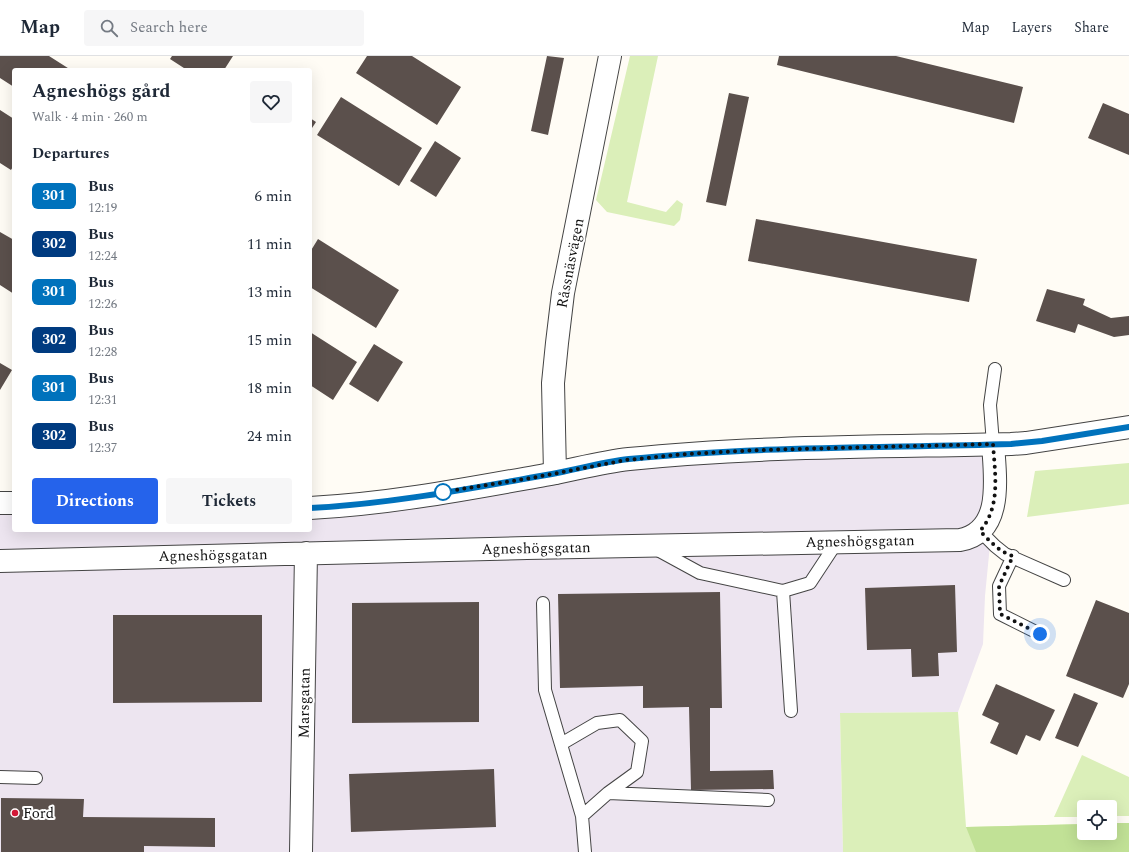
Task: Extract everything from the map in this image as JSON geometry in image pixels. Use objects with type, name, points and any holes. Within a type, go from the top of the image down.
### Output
[{"type":"street","name":"Råssnäsvägen","points":[[555,473],[553,382],[559,321],[563,293],[610,56]]},
{"type":"street","points":[[312,508],[390,501],[626,460],[686,454],[759,450],[1026,443],[1129,427]]},
{"type":"street","points":[[980,531],[993,508],[995,498],[996,481],[993,444]]},
{"type":"street","points":[[0,503],[12,503]]},
{"type":"street","name":"Agneshögsgatan","points":[[0,560],[650,545],[960,540],[977,534],[980,531]]},
{"type":"street","name":"Marsgatan","points":[[301,852],[306,553]]},
{"type":"lane","points":[[993,444],[990,405],[995,369]]},
{"type":"lane","points":[[980,531],[995,546],[1006,554],[1064,580]]},
{"type":"lane","points":[[650,545],[700,573],[783,591],[810,583],[837,542]]},
{"type":"lane","points":[[1013,556],[999,586],[1000,614],[1040,634]]},
{"type":"lane","points":[[783,591],[790,711]]},
{"type":"lane","points":[[543,604],[545,690],[582,816],[585,852]]},
{"type":"lane","points":[[561,744],[597,723],[620,720],[642,741],[637,772],[608,793],[582,816]]},
{"type":"lane","points":[[0,777],[36,778]]},
{"type":"lane","points":[[608,793],[768,800]]},
{"type":"shaded area","points":[[999,452],[985,596],[983,644],[958,712],[840,713],[843,852],[0,852],[0,508],[12,509],[12,532],[312,532],[312,509],[670,461]]},
{"type":"green space","points":[[630,56],[658,56],[627,202],[666,212],[677,200],[683,204],[680,220],[674,226],[607,212],[596,200]]},
{"type":"green space","points":[[1129,463],[1129,504],[1027,517],[1035,471]]},
{"type":"green space","points":[[958,712],[966,827],[1077,824],[1077,840],[1117,840],[1117,823],[1129,823],[1129,852],[843,852],[840,713]]},
{"type":"green space","points":[[1082,755],[1129,777],[1129,816],[1117,816],[1117,800],[1077,800],[1077,817],[1054,817]]},
{"type":"green space","points":[[1117,823],[1129,823],[1129,852],[976,852],[966,827],[1077,824],[1077,840],[1117,840]]},
{"type":"building","points":[[0,56],[49,56],[68,68],[12,68],[12,86],[0,78]]},
{"type":"building","points":[[172,56],[233,56],[225,68],[184,68],[170,59]]},
{"type":"building","points":[[367,56],[412,56],[461,87],[437,125],[356,73]]},
{"type":"building","points":[[547,56],[564,58],[548,135],[531,131]]},
{"type":"building","points":[[779,56],[896,56],[1023,87],[1014,123],[777,65]]},
{"type":"building","points":[[729,93],[749,97],[726,206],[706,202]]},
{"type":"building","points":[[341,97],[422,148],[399,186],[317,135]]},
{"type":"building","points":[[1103,103],[1129,114],[1129,155],[1088,138]]},
{"type":"building","points":[[0,110],[12,118],[12,168],[11,170],[0,163]]},
{"type":"building","points":[[312,119],[316,122],[312,128]]},
{"type":"building","points":[[435,141],[461,158],[436,197],[410,181]]},
{"type":"building","points":[[756,219],[977,259],[969,302],[748,261]]},
{"type":"building","points":[[0,232],[12,239],[12,293],[0,285]]},
{"type":"building","points":[[318,239],[399,290],[376,328],[312,288],[312,249]]},
{"type":"building","points":[[1047,289],[1085,299],[1083,305],[1111,318],[1129,316],[1129,335],[1114,337],[1078,324],[1075,333],[1036,321]]},
{"type":"building","points":[[312,333],[357,362],[333,400],[312,386]]},
{"type":"building","points":[[374,344],[403,362],[378,402],[349,384]]},
{"type":"building","points":[[0,363],[12,370],[0,390]]},
{"type":"building","points":[[955,585],[957,652],[938,653],[939,676],[912,677],[911,649],[867,650],[865,588]]},
{"type":"building","points":[[720,592],[722,708],[710,708],[710,771],[773,770],[774,789],[691,790],[689,707],[643,708],[643,686],[560,688],[558,594]]},
{"type":"building","points":[[1096,600],[1129,613],[1129,684],[1123,698],[1066,676]]},
{"type":"building","points":[[479,602],[479,722],[352,723],[352,603]]},
{"type":"building","points":[[113,615],[262,615],[262,702],[113,703]]},
{"type":"building","points":[[996,684],[1055,710],[1040,741],[1026,735],[1017,755],[990,743],[999,723],[982,715]]},
{"type":"building","points":[[1074,693],[1098,703],[1078,747],[1055,738]]},
{"type":"building","points":[[494,769],[496,827],[351,832],[349,774]]},
{"type":"building","points":[[1,798],[84,799],[83,817],[215,818],[215,847],[144,846],[144,852],[1,852]]},
{"type":"bus line","name":"301","points":[[312,508],[390,501],[531,478],[626,460],[686,454],[759,450],[1011,444],[1042,441],[1129,427]]},
{"type":"place","name":"Ford","points":[[15,813]]},
{"type":"route","points":[[443,492],[531,478],[626,460],[686,454],[759,450],[993,444],[996,481],[995,498],[993,508],[988,519],[980,531],[995,546],[1006,554],[1013,556],[999,586],[1000,614],[1040,634]]}]
